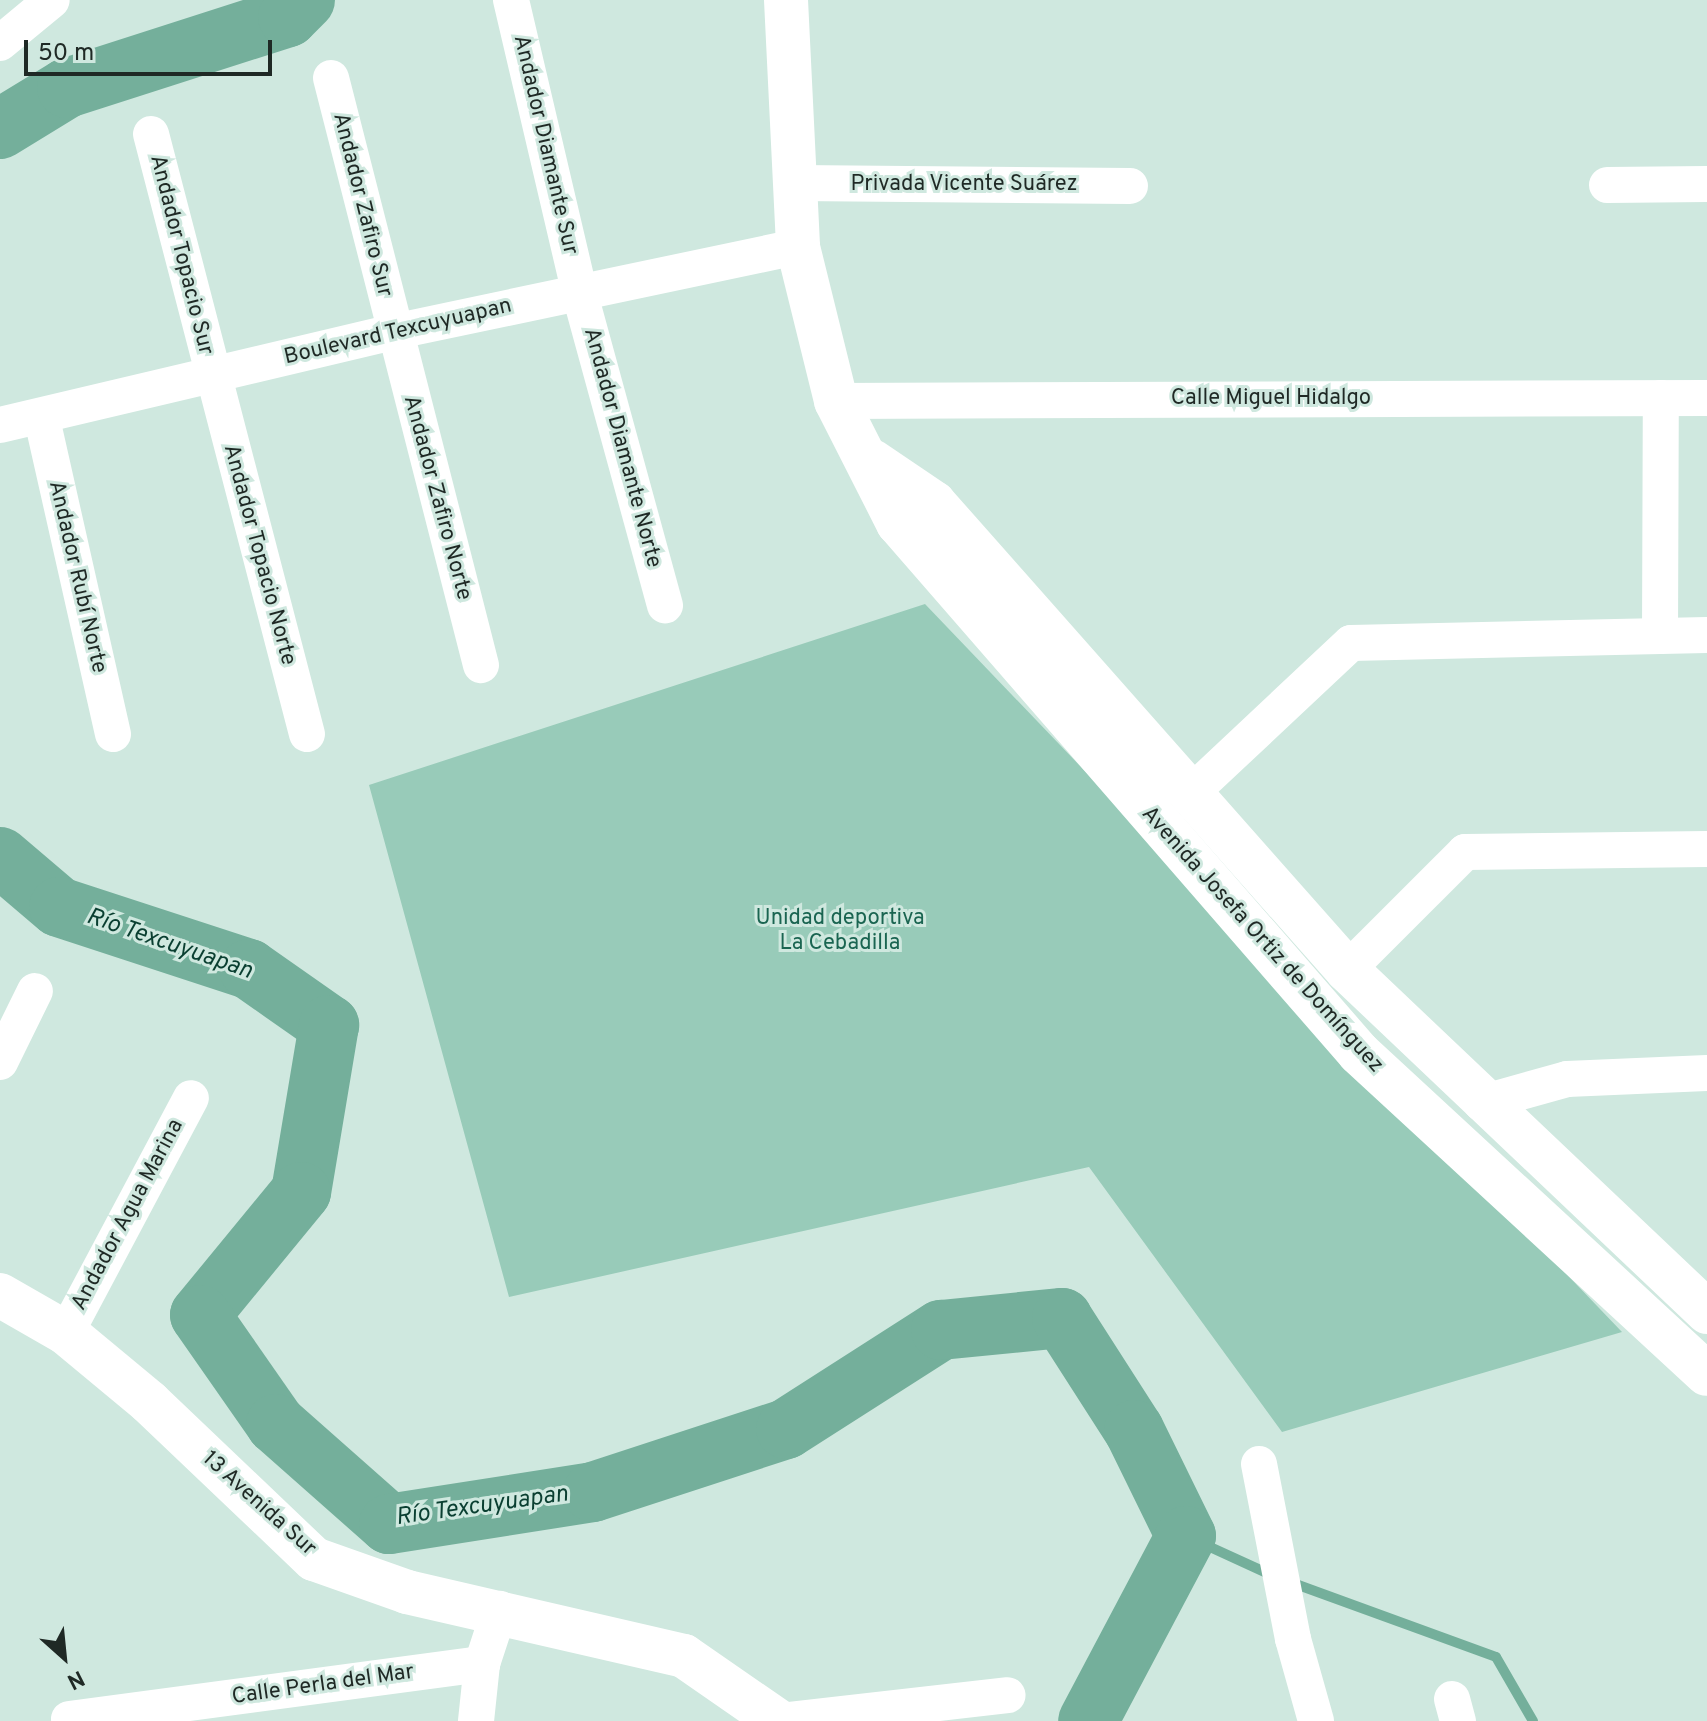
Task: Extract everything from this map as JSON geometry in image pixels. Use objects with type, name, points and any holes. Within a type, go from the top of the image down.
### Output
[{"type":"main road","name":"Avenida Josefa Ortiz de Domínguez","points":[[786,0],[798,247],[836,401],[872,461],[898,523],[1359,1053],[1707,1374]]},
{"type":"main road","name":"Avenida Josefa Ortiz de Domínguez","points":[[872,461],[934,503],[1347,970],[1481,1103],[1707,1312]]},
{"type":"main road","name":"13 Avenida Sur","points":[[0,1295],[66,1333],[314,1559],[407,1592],[500,1609],[684,1656],[779,1721]]},
{"type":"street","name":"Andador Diamante Sur","points":[[511,0],[579,291]]},
{"type":"street","points":[[0,43],[48,1]]},
{"type":"street","name":"Andador Zafiro Sur","points":[[331,78],[393,332]]},
{"type":"street","name":"Andador Topacio Sur","points":[[151,134],[211,377]]},
{"type":"street","name":"Privada Vicente Suárez","points":[[797,183],[1130,186]]},
{"type":"street","points":[[1607,185],[1707,184]]},
{"type":"street","name":"Boulevard Texcuyuapan","points":[[0,425],[42,419],[393,332],[798,247]]},
{"type":"street","name":"Andador Diamante Norte","points":[[579,291],[665,605]]},
{"type":"street","name":"Andador Zafiro Norte","points":[[393,332],[481,665]]},
{"type":"street","name":"Andador Topacio Norte","points":[[211,377],[307,734]]},
{"type":"street","points":[[1660,636],[1661,398]]},
{"type":"street","name":"Calle Miguel Hidalgo","points":[[836,401],[1707,398]]},
{"type":"street","name":"Andador Rubí Norte","points":[[42,419],[113,734]]},
{"type":"street","points":[[1191,793],[1351,643],[1707,635]]},
{"type":"street","points":[[1347,970],[1465,852],[1707,849]]},
{"type":"street","points":[[0,1062],[35,991]]},
{"type":"street","points":[[1481,1103],[1567,1079],[1707,1073]]},
{"type":"street","name":"Andador Agua Marina","points":[[66,1333],[191,1098]]},
{"type":"street","points":[[1259,1464],[1274,1556],[1316,1721]]},
{"type":"street","points":[[476,1721],[482,1664],[500,1609]]},
{"type":"street","name":"Calle Perla del Mar","points":[[69,1719],[482,1664]]},
{"type":"street","points":[[779,1721],[1008,1695]]},
{"type":"green space","name":"Unidad deportiva La Cebadilla","points":[[925,604],[1622,1332],[1282,1432],[1089,1167],[509,1297],[369,785]]},
{"type":"waterway","name":"Río Texcuyuapan","points":[[0,129],[67,88],[288,17],[305,0]]},
{"type":"waterway","name":"Río Texcuyuapan","points":[[0,857],[59,907],[249,969],[329,1025],[301,1192],[200,1315],[276,1424],[389,1524],[593,1492],[786,1429],[941,1330],[1062,1318],[1134,1430],[1186,1536],[1088,1721]]},
{"type":"waterway","points":[[1186,1536],[1271,1575]]},
{"type":"waterway","points":[[1290,1582],[1496,1657],[1533,1721]]}]
